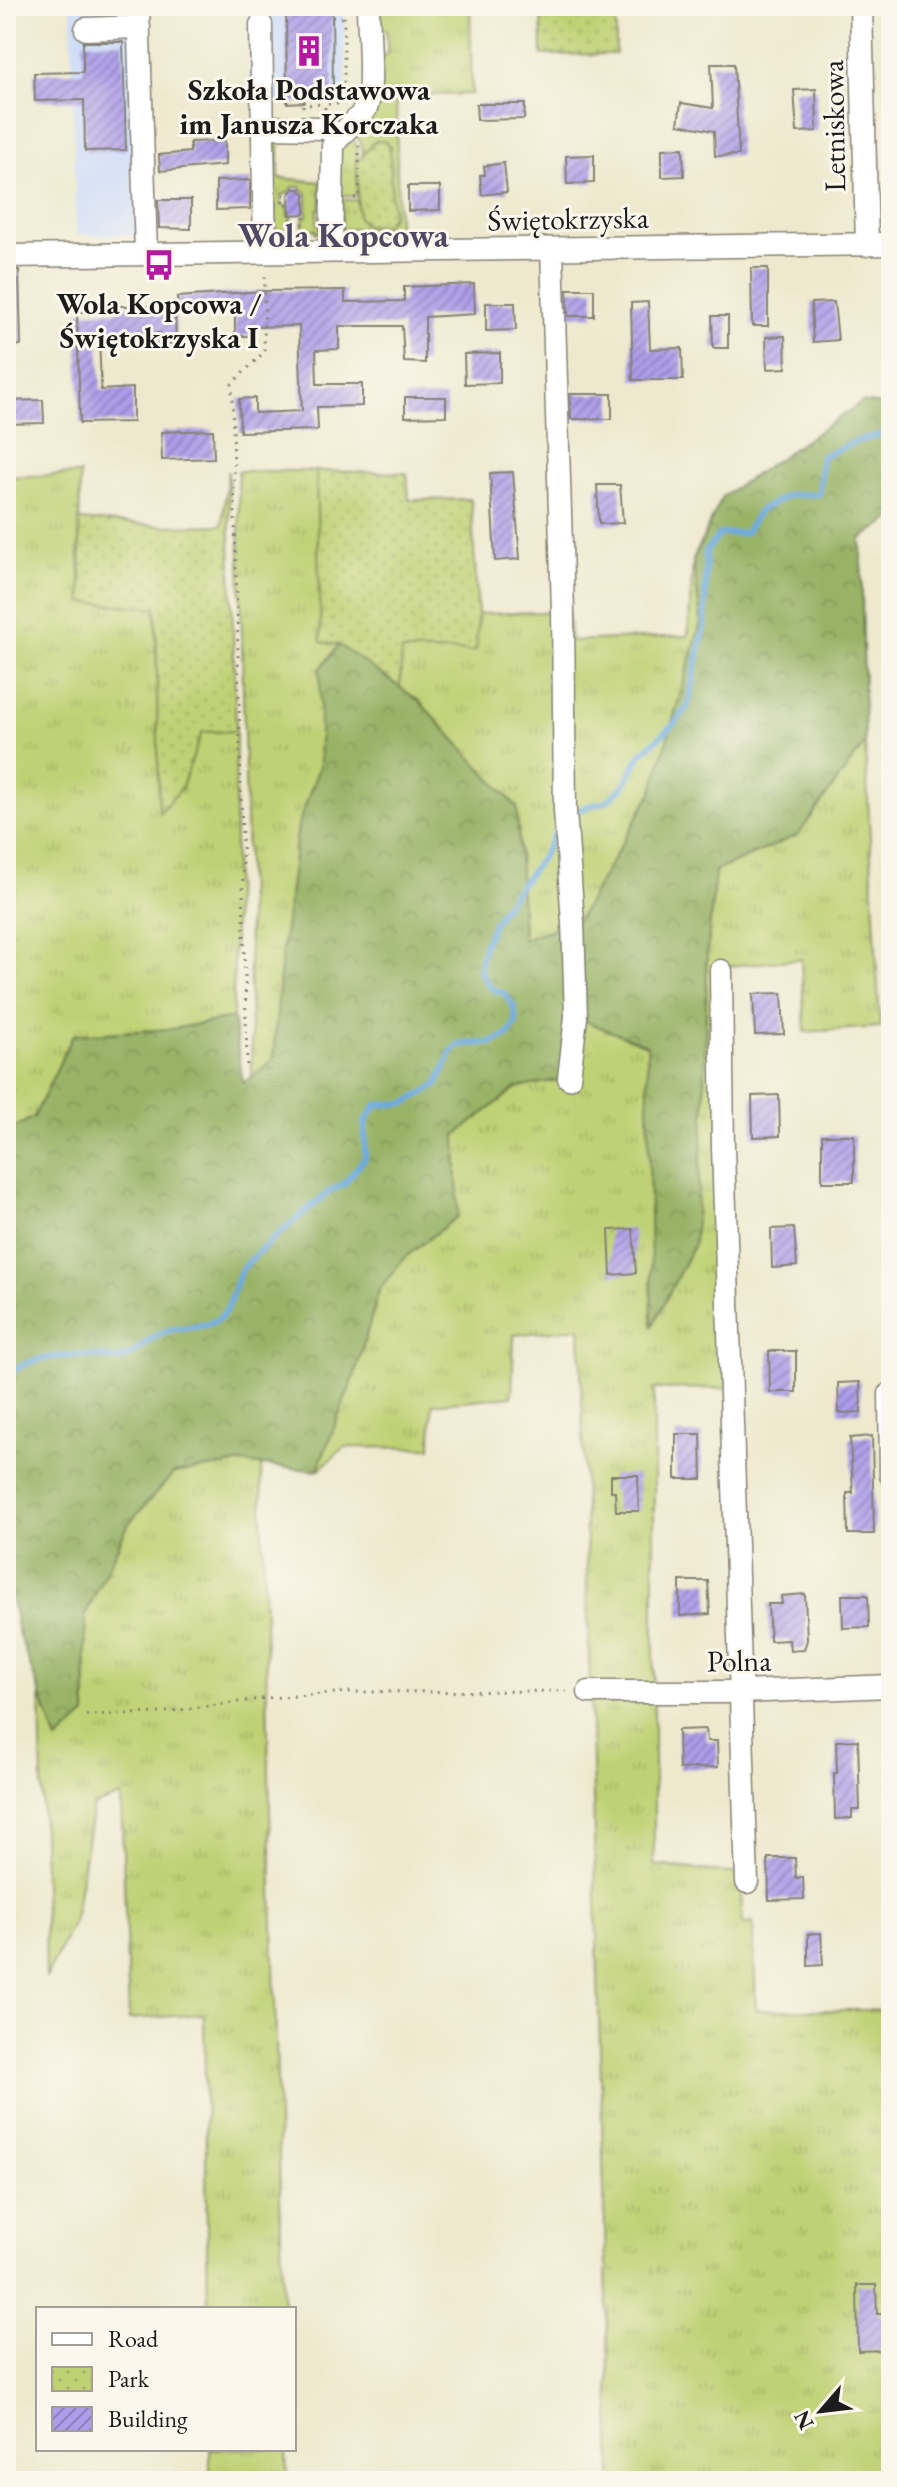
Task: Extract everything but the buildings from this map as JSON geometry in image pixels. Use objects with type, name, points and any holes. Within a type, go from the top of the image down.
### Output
[{"type":"street","points":[[263,127],[332,131],[361,115],[369,100],[368,6]]},
{"type":"street","name":"Letniskowa","points":[[861,6],[867,245]]},
{"type":"street","points":[[86,29],[138,17],[146,253]]},
{"type":"street","points":[[265,252],[263,127],[271,24]]},
{"type":"street","points":[[331,251],[332,131]]},
{"type":"street","name":"Świętokrzyska","points":[[6,256],[891,244]]},
{"type":"street","points":[[552,249],[563,611],[565,811],[576,1017],[569,1078]]},
{"type":"street","points":[[721,971],[723,1148],[747,1882]]},
{"type":"street","points":[[890,1394],[891,1475]]},
{"type":"street","name":"Polna","points":[[589,1692],[741,1692],[891,1686]]},
{"type":"path","points":[[271,24],[281,6]]},
{"type":"path","points":[[293,107],[337,104],[344,91],[344,6]]},
{"type":"path","points":[[332,17],[344,18]]},
{"type":"path","points":[[325,104],[332,131]]},
{"type":"path","points":[[293,188],[301,188],[306,194],[306,216],[304,224],[297,223],[292,224],[289,205],[283,205],[282,195],[288,195],[293,188]]},
{"type":"path","points":[[297,223],[297,231]]},
{"type":"path","points":[[247,1065],[232,384],[264,352],[265,252]]},
{"type":"path","points":[[86,1715],[158,1713],[267,1698],[350,1692],[589,1692]]},
{"type":"shaded area","points":[[71,6],[147,6],[151,235],[76,235]]},
{"type":"shaded area","points":[[248,6],[344,6],[346,101],[251,104]]},
{"type":"green space","points":[[374,6],[470,6],[472,94],[396,96],[398,228],[341,229],[342,200],[357,200],[358,217],[362,223],[391,218],[390,146],[384,141],[363,157],[361,143],[356,136],[360,132],[356,129],[375,56],[387,55],[387,30],[375,30],[375,20],[381,20],[382,16],[374,16]]},
{"type":"green space","points":[[541,6],[616,6],[616,54],[542,55]]},
{"type":"green space","points":[[349,136],[357,146],[357,196],[337,196],[338,154]]},
{"type":"green space","points":[[279,137],[279,178],[321,182],[321,209],[318,209],[317,223],[321,233],[316,233],[315,229],[302,230],[304,216],[307,216],[307,194],[301,187],[293,187],[287,194],[281,195],[282,205],[288,206],[293,230],[277,230],[277,234],[293,234],[275,235],[273,143]]},
{"type":"green space","points":[[375,141],[384,141],[390,146],[392,215],[385,225],[365,225],[358,216],[357,162]]},
{"type":"green space","points":[[862,402],[891,406],[891,519],[861,539],[865,743],[798,835],[715,871],[707,955],[704,1117],[694,1244],[652,1327],[647,1045],[576,1018],[569,1078],[516,1088],[456,1135],[458,1216],[404,1258],[379,1290],[355,1374],[317,1471],[242,1463],[174,1473],[129,1523],[85,1615],[86,1715],[57,1741],[18,1632],[6,1570],[6,1132],[34,1117],[73,1035],[172,1029],[233,1018],[243,1083],[273,1061],[282,953],[298,826],[320,764],[320,669],[339,645],[419,701],[517,807],[523,939],[578,920],[653,790],[701,622],[693,560],[722,497]]},
{"type":"green space","points":[[228,471],[236,731],[202,732],[181,789],[159,813],[156,608],[82,602],[79,520],[163,526],[222,525]]},
{"type":"green space","points":[[238,471],[316,471],[321,642],[339,645],[320,669],[320,764],[298,826],[282,953],[273,1061],[252,1077]]},
{"type":"green space","points":[[316,471],[407,473],[409,500],[471,499],[478,614],[476,651],[402,651],[400,687],[339,645],[321,642]]},
{"type":"green space","points":[[80,474],[82,602],[156,607],[159,812],[181,789],[202,732],[236,731],[233,1018],[172,1029],[73,1035],[34,1117],[6,1132],[6,477]]},
{"type":"green space","points":[[693,560],[701,622],[653,790],[578,920],[523,939],[517,807],[419,701],[400,687],[401,651],[476,651],[478,614],[568,611],[571,641],[688,636]]},
{"type":"green space","points":[[865,743],[880,1027],[805,1032],[801,959],[728,966],[726,1388],[654,1389],[654,1865],[740,1874],[743,1925],[753,1922],[756,2010],[891,2010],[891,2481],[612,2481],[580,1328],[514,1335],[512,1396],[432,1404],[431,1448],[345,1447],[317,1471],[355,1374],[379,1290],[404,1258],[457,1216],[456,1135],[516,1088],[569,1078],[576,1017],[647,1045],[653,1325],[704,1117],[707,955],[715,871],[798,835]]},
{"type":"green space","points":[[242,1463],[261,1465],[283,2307],[208,2307],[204,2014],[129,2019],[121,1796],[93,1806],[74,1920],[46,1978],[40,1694],[57,1741],[86,1715],[85,1615],[129,1523],[173,1473]]},
{"type":"green space","points":[[210,2451],[286,2451],[287,2481],[210,2481]]},
{"type":"waterway","points":[[571,814],[606,802],[623,787],[641,754],[675,723],[688,706],[705,623],[706,551],[720,534],[745,533],[760,510],[789,495],[819,494],[822,456],[891,432]]},
{"type":"waterway","points":[[6,1377],[24,1365],[46,1358],[96,1356],[122,1359],[163,1332],[215,1321],[226,1311],[243,1268],[330,1191],[344,1184],[365,1158],[365,1122],[376,1105],[406,1103],[437,1085],[452,1051],[461,1044],[491,1043],[508,1035],[516,1023],[514,1007],[505,994],[491,988],[480,972],[482,954],[494,922],[561,825]]},
{"type":"place","name":"Szkoła Podstawowa im Janusza Korczaka","points":[[309,51]]},
{"type":"place","name":"Wola Kopcowa / Świętokrzyska I","points":[[159,265]]},
{"type":"district","name":"Wola Kopcowa","points":[[343,235]]}]
